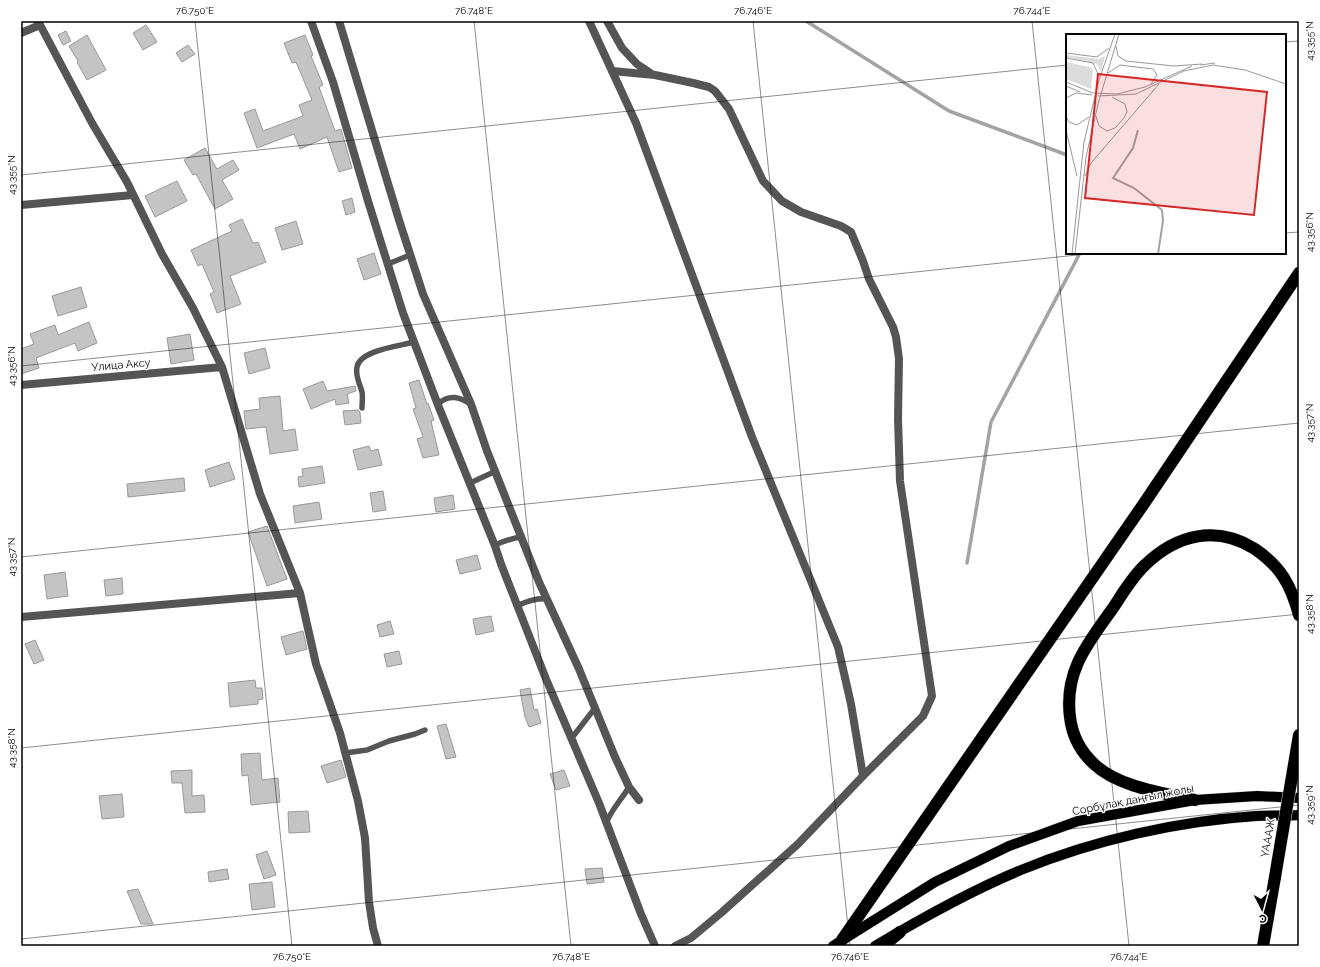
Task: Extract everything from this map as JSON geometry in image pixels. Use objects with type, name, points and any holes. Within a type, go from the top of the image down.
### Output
[{"type":"highway","points":[[838,943],[1145,502],[1299,273]]},
{"type":"highway","points":[[1195,800],[1153,791],[1111,776],[1095,766],[1084,755],[1071,728],[1068,697],[1070,682],[1085,646],[1134,577],[1145,565],[1157,554],[1171,546],[1186,539],[1204,535],[1222,536],[1235,539],[1249,546],[1274,564],[1289,586],[1299,615]]},
{"type":"highway","name":"ҮАААЖ","points":[[1263,946],[1299,735]]},
{"type":"highway","points":[[1257,946],[1269,914]]},
{"type":"highway","points":[[883,946],[900,932]]},
{"type":"main road","name":"Сорбұлақ даңғыл жолы","points":[[838,943],[935,882],[1008,846],[1078,821],[1195,800],[1257,796],[1299,798]]},
{"type":"main road","points":[[875,946],[947,905],[1021,870],[1087,847],[1155,830],[1204,821],[1257,816],[1299,815]]},
{"type":"street","points":[[311,21],[333,82],[388,264],[414,342],[520,612],[571,739],[599,803],[641,914],[655,946]]},
{"type":"street","points":[[339,21],[410,255],[424,294],[471,404],[487,451],[539,582],[579,669],[615,757],[629,787],[639,800]]},
{"type":"street","points":[[589,21],[636,123],[752,437],[838,648],[851,704],[863,776]]},
{"type":"street","points":[[607,21],[622,48],[637,64],[655,75]]},
{"type":"street","points":[[21,33],[39,23],[92,123],[127,182],[162,254],[193,308],[222,367],[260,494],[300,593],[316,664],[340,733],[358,801],[365,838],[373,928],[378,946]]},
{"type":"street","points":[[612,71],[655,75],[709,87],[715,91],[729,109],[763,181],[782,201],[801,212],[841,226],[851,232],[869,279],[893,327],[896,337],[899,359],[898,420],[900,481],[932,696],[923,716],[798,844],[721,914],[691,938],[675,946]]},
{"type":"street","points":[[21,205],[133,195]]},
{"type":"street","name":"Улица Аксу","points":[[21,385],[222,367]]},
{"type":"street","points":[[21,617],[300,593]]},
{"type":"lane","points":[[388,264],[410,255]]},
{"type":"lane","points":[[362,408],[362,394],[356,368],[360,360],[366,355],[375,352],[414,342]]},
{"type":"lane","points":[[441,412],[439,403],[451,396],[471,404]]},
{"type":"lane","points":[[470,483],[496,471]]},
{"type":"lane","points":[[496,549],[495,545],[511,538],[522,537]]},
{"type":"lane","points":[[520,612],[519,605],[538,598],[547,599]]},
{"type":"lane","points":[[571,739],[595,708]]},
{"type":"lane","points":[[345,753],[367,750],[389,741],[425,730]]},
{"type":"lane","points":[[606,824],[609,815],[618,805],[629,787]]},
{"type":"building","points":[[146,25],[157,42],[143,50],[133,33]]},
{"type":"building","points":[[66,31],[71,41],[63,45],[58,35]]},
{"type":"building","points":[[87,35],[106,70],[87,80],[69,46]]},
{"type":"building","points":[[305,35],[313,55],[311,56],[323,85],[319,87],[335,131],[341,129],[352,168],[339,172],[327,137],[300,149],[294,134],[257,148],[244,113],[255,109],[263,131],[303,116],[299,105],[312,100],[296,62],[292,63],[284,43]]},
{"type":"building","points":[[188,45],[195,54],[182,62],[176,53]]},
{"type":"building","points":[[205,148],[217,169],[233,160],[239,170],[222,180],[233,199],[215,209],[196,174],[193,175],[184,160]]},
{"type":"building","points":[[177,181],[187,201],[155,217],[145,196]]},
{"type":"building","points":[[352,198],[355,212],[346,215],[342,201]]},
{"type":"building","points":[[242,219],[253,243],[258,242],[266,262],[230,276],[241,304],[217,313],[210,294],[214,292],[202,264],[198,266],[191,250],[232,231],[229,225]]},
{"type":"building","points":[[296,221],[303,244],[282,250],[275,228]]},
{"type":"building","points":[[374,253],[381,274],[364,280],[357,259]]},
{"type":"building","points":[[81,287],[87,307],[58,316],[52,296]]},
{"type":"building","points":[[89,322],[97,343],[78,351],[75,343],[36,358],[39,368],[21,374],[21,349],[34,344],[30,334],[55,325],[58,335]]},
{"type":"building","points":[[190,334],[194,360],[171,364],[167,338]]},
{"type":"building","points":[[265,348],[270,368],[249,374],[244,353]]},
{"type":"building","points":[[419,380],[434,420],[431,421],[439,455],[423,458],[417,439],[423,437],[413,409],[416,408],[409,383]]},
{"type":"building","points":[[323,381],[327,391],[355,386],[356,391],[347,394],[349,403],[336,405],[335,399],[311,409],[303,389]]},
{"type":"building","points":[[280,396],[283,431],[295,429],[298,450],[270,454],[266,427],[246,429],[244,411],[260,409],[259,398]]},
{"type":"building","points":[[358,410],[360,412],[361,423],[345,425],[343,411]]},
{"type":"building","points":[[369,446],[371,451],[378,449],[382,465],[358,470],[353,450]]},
{"type":"building","points":[[229,462],[235,479],[210,487],[205,470]]},
{"type":"building","points":[[322,466],[325,483],[299,487],[298,477],[303,476],[302,469]]},
{"type":"building","points":[[184,478],[185,491],[128,497],[127,484]]},
{"type":"building","points":[[383,491],[386,510],[373,512],[370,493]]},
{"type":"building","points":[[453,495],[455,509],[436,512],[434,498]]},
{"type":"building","points":[[319,502],[322,519],[295,523],[293,506]]},
{"type":"building","points":[[267,526],[287,579],[267,586],[248,532]]},
{"type":"building","points":[[477,555],[481,569],[460,574],[456,560]]},
{"type":"building","points":[[65,572],[68,596],[47,599],[44,575]]},
{"type":"building","points":[[122,578],[123,594],[106,596],[104,580]]},
{"type":"building","points":[[491,616],[494,631],[476,635],[473,619]]},
{"type":"building","points":[[390,621],[394,634],[380,637],[377,625]]},
{"type":"building","points":[[303,631],[307,649],[286,655],[281,637]]},
{"type":"building","points":[[35,640],[44,660],[34,664],[25,644]]},
{"type":"building","points":[[399,651],[402,664],[387,667],[384,654]]},
{"type":"building","points":[[255,680],[256,688],[262,688],[263,699],[258,700],[258,704],[230,707],[228,683]]},
{"type":"building","points":[[530,688],[534,710],[537,709],[541,723],[529,727],[525,717],[520,690]]},
{"type":"building","points":[[446,724],[456,757],[446,759],[437,726]]},
{"type":"building","points":[[260,753],[262,780],[278,778],[280,802],[251,805],[248,775],[242,776],[241,754]]},
{"type":"building","points":[[341,760],[346,777],[327,783],[321,766]]},
{"type":"building","points":[[192,770],[192,796],[204,795],[205,812],[185,813],[182,783],[172,783],[171,771]]},
{"type":"building","points":[[564,770],[570,786],[556,790],[550,774]]},
{"type":"building","points":[[122,794],[124,817],[102,819],[99,796]]},
{"type":"building","points":[[308,811],[310,832],[289,833],[288,812]]},
{"type":"building","points":[[267,851],[276,875],[264,879],[256,855]]},
{"type":"building","points":[[602,868],[604,882],[587,884],[585,869]]},
{"type":"building","points":[[227,869],[229,879],[209,882],[208,872]]},
{"type":"building","points":[[272,882],[275,907],[252,910],[249,884]]},
{"type":"building","points":[[138,889],[153,924],[141,924],[127,891]]},
{"type":"waterway","points":[[806,21],[949,111],[1066,155]]},
{"type":"waterway","points":[[967,563],[991,422],[1079,254]]}]
